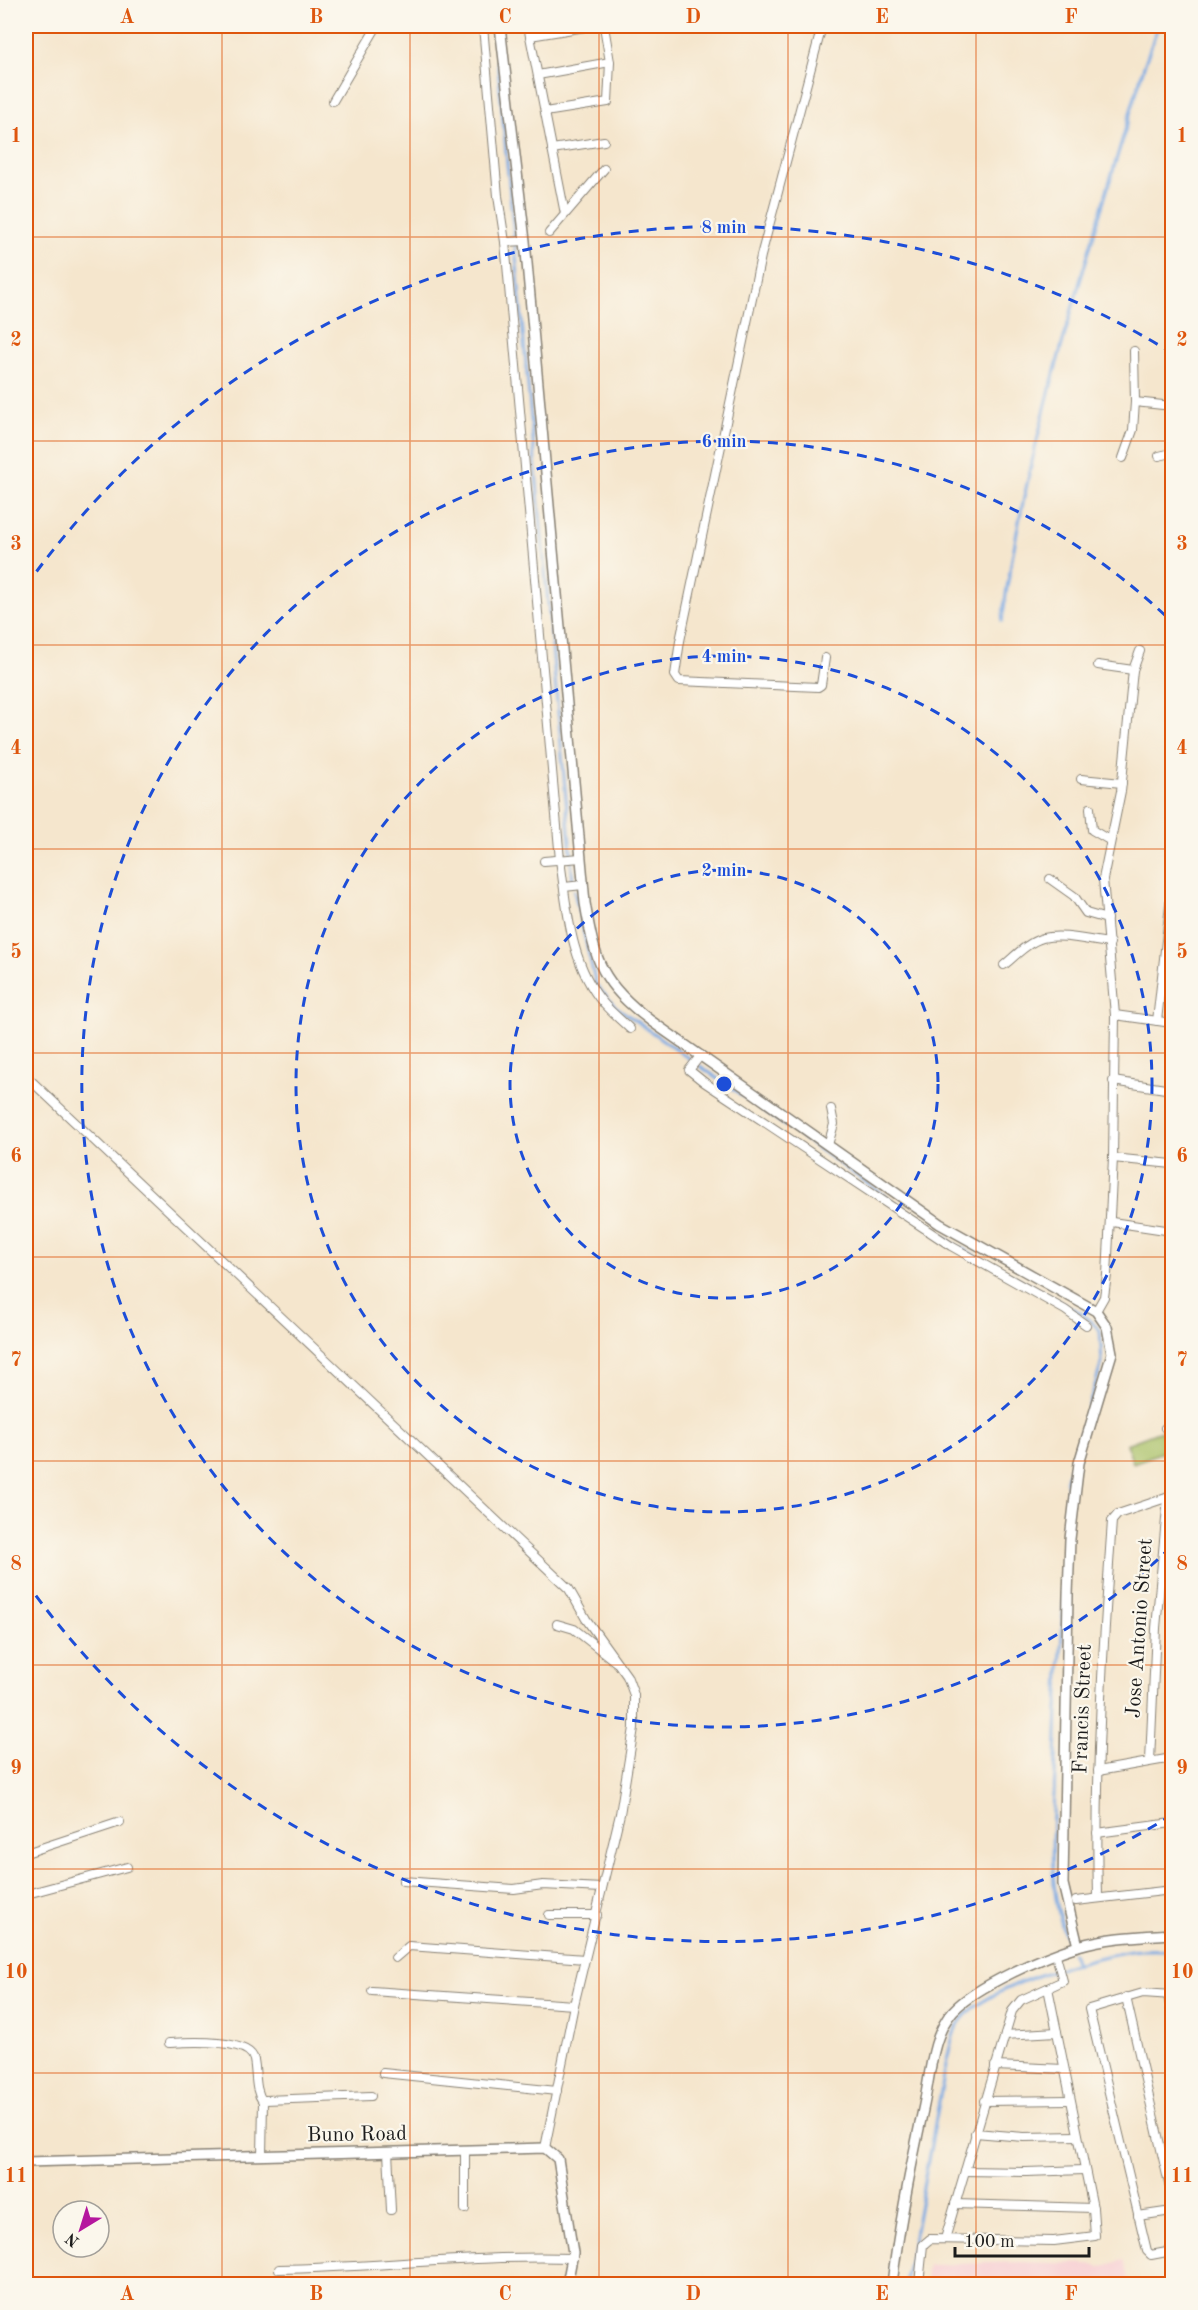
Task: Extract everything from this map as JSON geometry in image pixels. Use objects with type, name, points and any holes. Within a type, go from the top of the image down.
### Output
[{"type":"street","points":[[333,101],[377,26]]},
{"type":"street","points":[[483,26],[498,196],[505,242],[560,860],[569,924],[582,968],[603,1003],[630,1029]]},
{"type":"street","points":[[500,26],[525,241],[583,885],[591,936],[608,981],[634,1008],[940,1224],[1096,1311],[1107,1327],[1112,1353],[1079,1463],[1070,1539],[1063,1884],[1078,1946]]},
{"type":"street","points":[[528,26],[566,214]]},
{"type":"street","points":[[530,36],[591,26]]},
{"type":"street","points":[[545,112],[608,102],[610,62],[604,26]]},
{"type":"street","points":[[822,26],[761,256],[680,641],[675,675],[679,681],[818,687],[821,685],[825,658]]},
{"type":"street","points":[[538,75],[610,62]]},
{"type":"street","points":[[552,149],[604,141]]},
{"type":"street","points":[[549,233],[604,169]]},
{"type":"street","points":[[505,242],[525,241]]},
{"type":"street","points":[[1123,458],[1133,430],[1134,351]]},
{"type":"street","points":[[1135,402],[1173,406]]},
{"type":"street","points":[[1159,456],[1173,453]]},
{"type":"street","points":[[1096,1311],[1104,1297],[1112,1222],[1115,1015],[1110,943],[1103,906],[1103,879],[1122,783],[1133,670],[1140,651]]},
{"type":"street","points":[[1098,665],[1133,670]]},
{"type":"street","points":[[1081,779],[1122,783]]},
{"type":"street","points":[[1090,808],[1092,830],[1109,840]]},
{"type":"street","points":[[544,861],[581,858]]},
{"type":"street","points":[[1050,879],[1074,896],[1086,913],[1107,919]]},
{"type":"street","points":[[564,887],[583,885]]},
{"type":"street","points":[[1156,1021],[1173,887]]},
{"type":"street","points":[[1004,965],[1029,945],[1043,938],[1058,937],[1110,943]]},
{"type":"street","points":[[1115,1015],[1173,1023]]},
{"type":"street","points":[[701,1055],[689,1070],[704,1082],[937,1238],[1065,1310],[1086,1325]]},
{"type":"street","points":[[26,1076],[569,1589],[586,1618],[620,1665],[634,1695],[634,1728],[620,1814],[574,2005],[545,2148],[558,2159],[573,2258],[567,2284]]},
{"type":"street","points":[[1113,1080],[1173,1090]]},
{"type":"street","points":[[828,1145],[834,1124],[831,1109]]},
{"type":"street","points":[[1113,1158],[1173,1164]]},
{"type":"street","points":[[1112,1222],[1173,1231]]},
{"type":"street","name":"Francis Street","points":[[1098,1899],[1096,1833],[1098,1771],[1103,1644],[1112,1521],[1118,1514],[1170,1497]]},
{"type":"street","name":"Jose Antonio Street","points":[[1150,1761],[1156,1628],[1170,1497]]},
{"type":"street","points":[[557,1624],[574,1629],[620,1665]]},
{"type":"street","points":[[1098,1771],[1173,1758]]},
{"type":"street","points":[[26,1852],[120,1822]]},
{"type":"street","points":[[1096,1833],[1173,1823]]},
{"type":"street","points":[[26,1887],[27,1894],[127,1868]]},
{"type":"street","points":[[403,1881],[514,1889],[543,1885],[602,1888]]},
{"type":"street","points":[[1076,1901],[1173,1890]]},
{"type":"street","points":[[549,1915],[597,1915]]},
{"type":"street","points":[[892,2284],[901,2214],[932,2065],[944,2027],[953,2011],[993,1983],[1057,1958],[1078,1946],[1109,1939],[1173,1934]]},
{"type":"street","points":[[395,1958],[409,1947],[585,1959]]},
{"type":"street","points":[[945,2239],[984,2101],[1016,2005],[1063,1981],[1057,1958]]},
{"type":"street","points":[[919,2284],[923,2245],[930,2238],[1054,2241],[1093,2239],[1096,2235],[1093,2208],[1048,1988]]},
{"type":"street","points":[[372,1991],[574,2005]]},
{"type":"street","points":[[1173,2015],[1170,1995],[1143,1993],[1089,2008],[1147,2253],[1150,2255],[1173,2251]]},
{"type":"street","points":[[1126,1997],[1173,2197]]},
{"type":"street","points":[[1005,2035],[1057,2032]]},
{"type":"street","points":[[169,2043],[220,2042],[250,2054],[254,2058],[257,2089],[263,2102],[262,2155]]},
{"type":"street","points":[[995,2066],[1064,2069]]},
{"type":"street","points":[[383,2073],[557,2091]]},
{"type":"street","points":[[263,2102],[270,2098],[371,2096]]},
{"type":"street","points":[[984,2101],[1070,2100]]},
{"type":"street","points":[[975,2133],[1024,2137],[1078,2136]]},
{"type":"street","name":"Buno Road","points":[[26,2162],[545,2148]]},
{"type":"street","points":[[465,2150],[465,2209]]},
{"type":"street","points":[[388,2152],[391,2210]]},
{"type":"street","points":[[965,2171],[1084,2170]]},
{"type":"street","points":[[955,2204],[1093,2208]]},
{"type":"street","points":[[1138,2216],[1173,2211]]},
{"type":"street","points":[[279,2269],[347,2268],[456,2258],[573,2258]]},
{"type":"shaded area","points":[[1123,2260],[1130,2284],[925,2284],[928,2265],[1019,2262],[1088,2264],[1100,2267]]},
{"type":"green space","points":[[1161,1431],[1168,1450],[1133,1463],[1126,1444]]},
{"type":"waterway","points":[[494,26],[514,237]]},
{"type":"waterway","points":[[1002,621],[1013,550],[1044,411],[1083,272],[1158,26]]},
{"type":"waterway","points":[[515,245],[571,853]]},
{"type":"waterway","points":[[571,861],[573,881]]},
{"type":"waterway","points":[[574,891],[596,985],[615,1006],[691,1060]]},
{"type":"waterway","points":[[700,1066],[954,1244],[1081,1313],[1100,1330],[1102,1362],[1067,1479],[1065,1559]]},
{"type":"waterway","points":[[1064,1596],[1052,1852],[1056,1899],[1068,1943]]},
{"type":"waterway","points":[[905,2284],[947,2059],[956,2028],[968,2013],[986,2000],[1009,1987],[1035,1977],[1088,1960],[1131,1951],[1172,1950]]},
{"type":"waterway","points":[[1072,1953],[1076,1964]]}]
